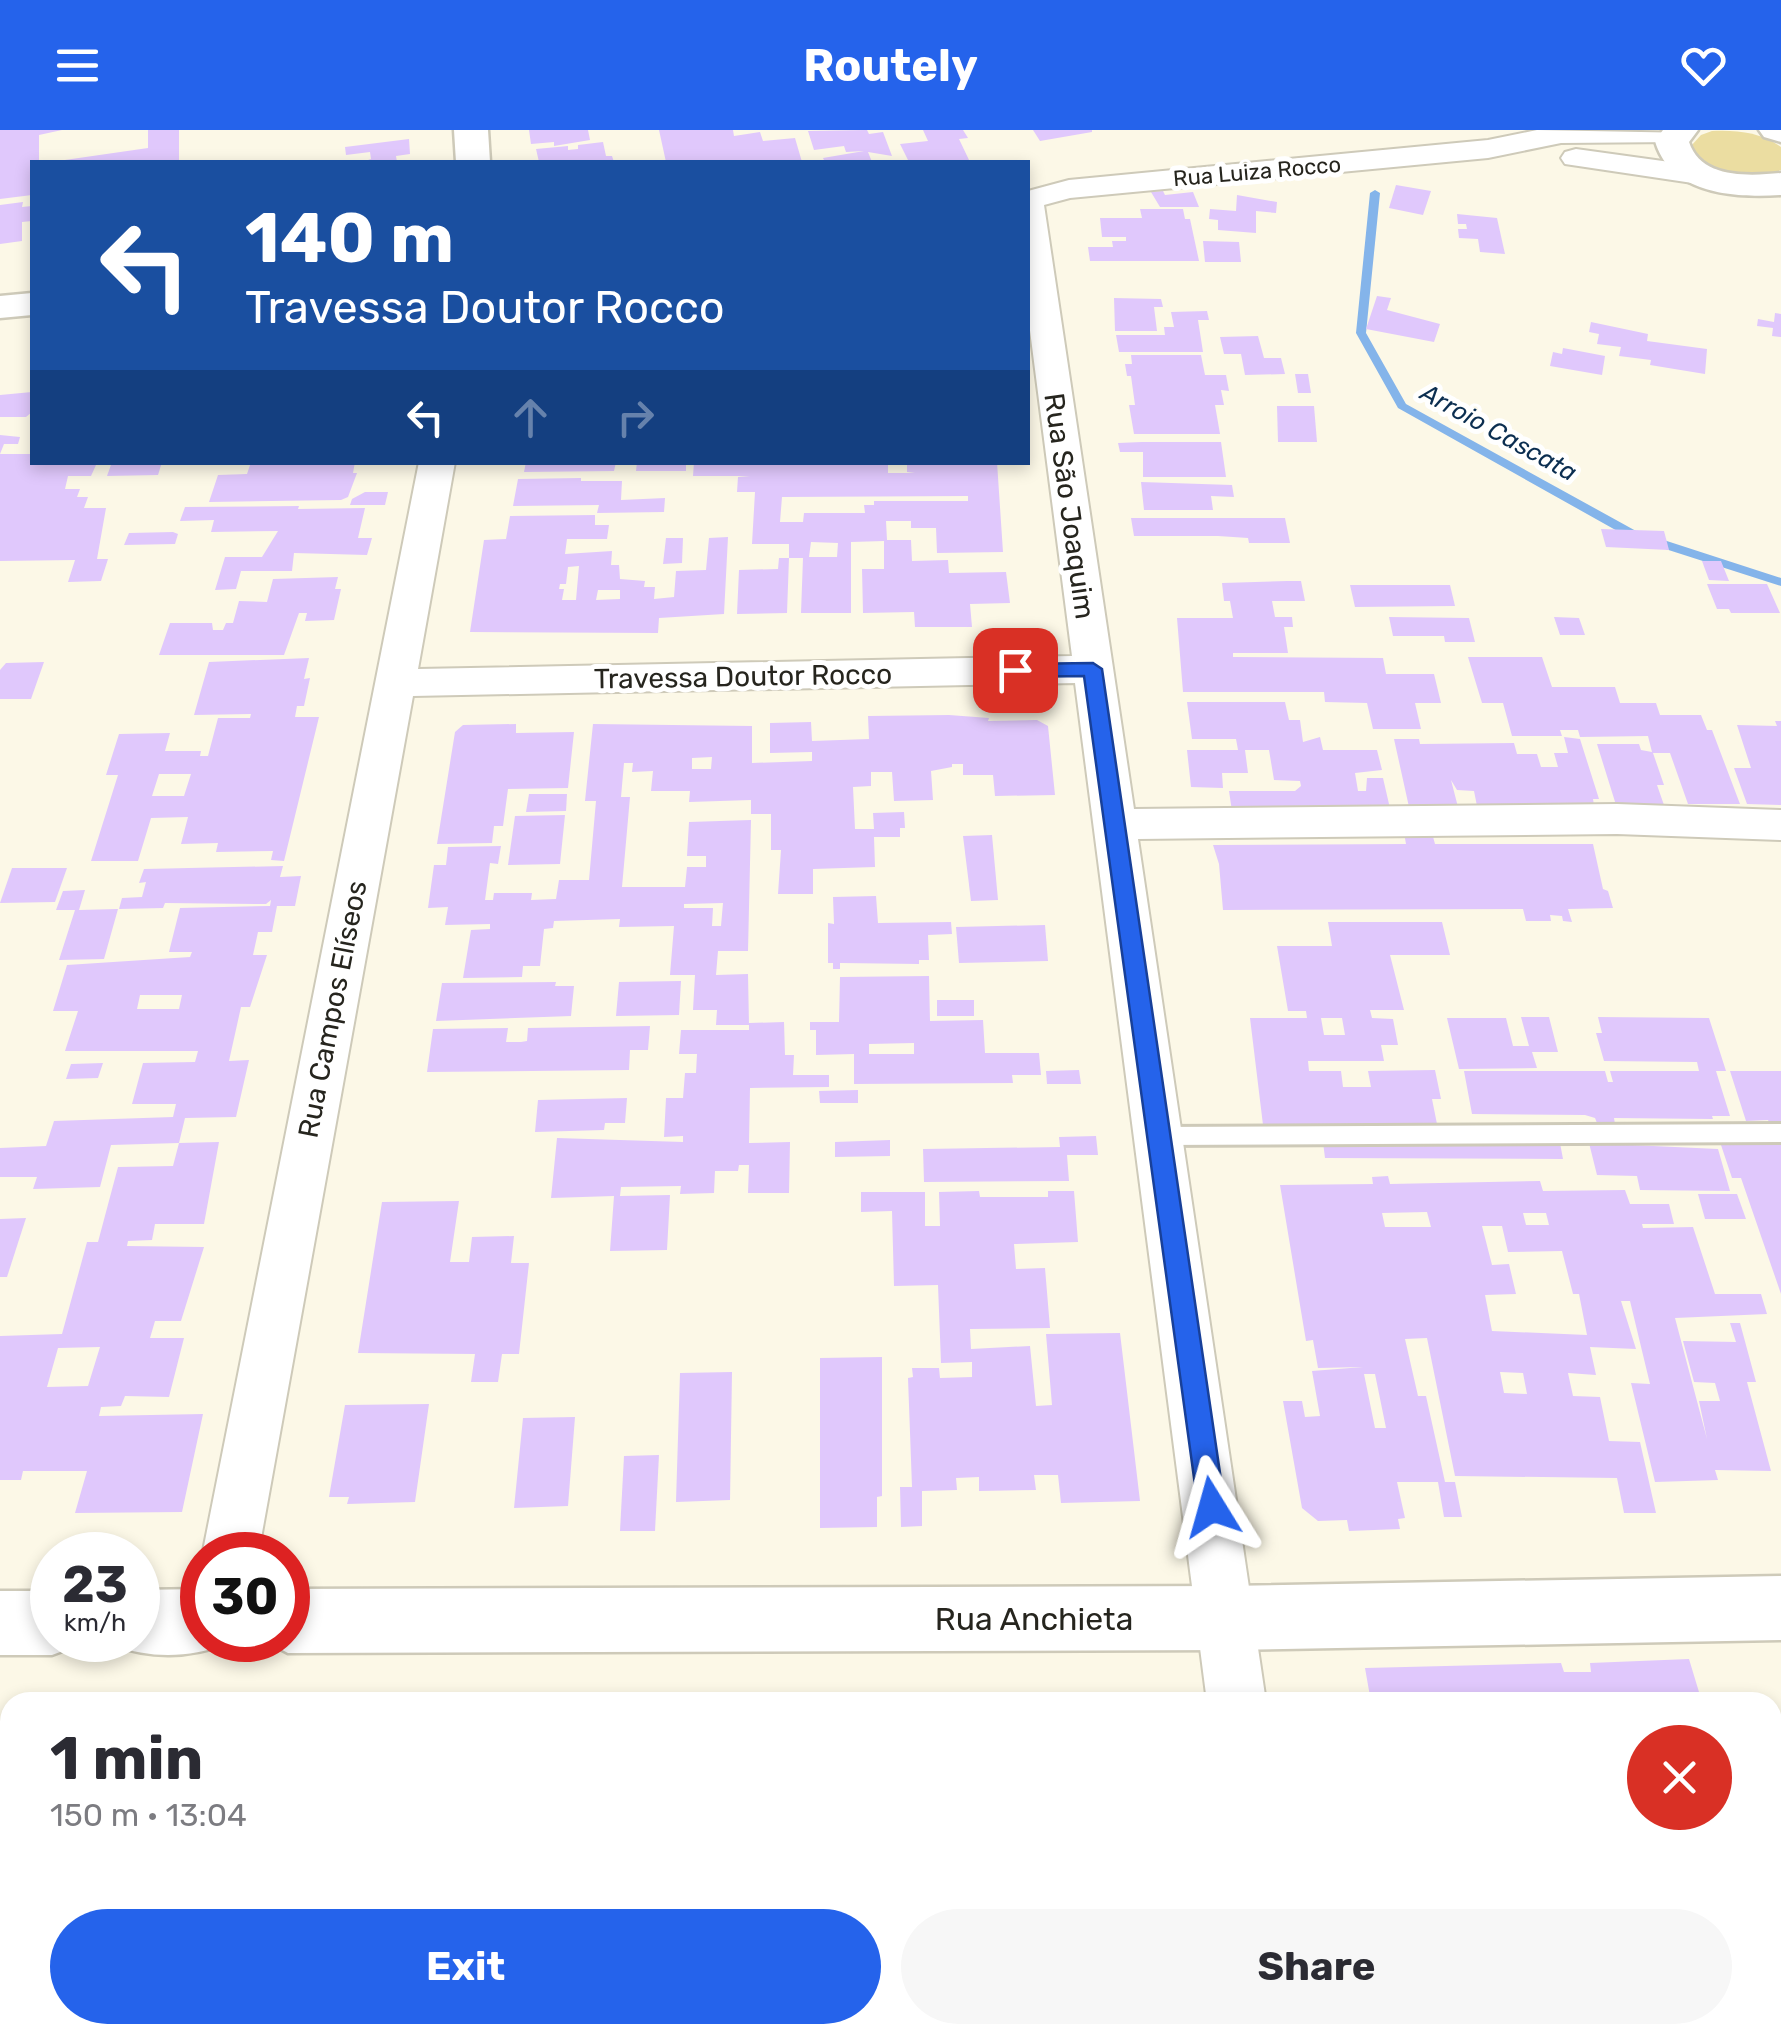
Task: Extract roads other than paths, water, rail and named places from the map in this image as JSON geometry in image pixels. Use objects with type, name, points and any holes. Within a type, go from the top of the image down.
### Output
[{"type":"street","points":[[471,130],[472,160]]},
{"type":"street","points":[[1488,149],[1592,131],[1679,131]]},
{"type":"street","points":[[1679,131],[1672,141],[1672,150],[1690,169],[1706,176]]},
{"type":"street","points":[[1488,149],[1706,176],[1744,186],[1781,184]]},
{"type":"street","name":"Rua Luiza Rocco","points":[[1030,199],[1068,189],[1488,149]]},
{"type":"street","name":"Rua São Joaquim","points":[[1030,214],[1236,1692]]},
{"type":"street","points":[[0,307],[30,304]]},
{"type":"street","name":"Rua Campos Elíseos","points":[[234,1532],[436,465]]},
{"type":"street","name":"Travessa Doutor Rocco","points":[[394,683],[1093,669]]},
{"type":"street","points":[[1114,824],[1617,819],[1781,825]]},
{"type":"street","name":"Rua Anchieta","points":[[310,1620],[1227,1618],[1781,1608]]},
{"type":"street","points":[[0,1623],[30,1622]]},
{"type":"lane","points":[[1159,1136],[1781,1133]]},
{"type":"waterway","name":"Arroio Cascata","points":[[1375,193],[1361,333],[1402,406],[1632,534],[1781,582]]}]
